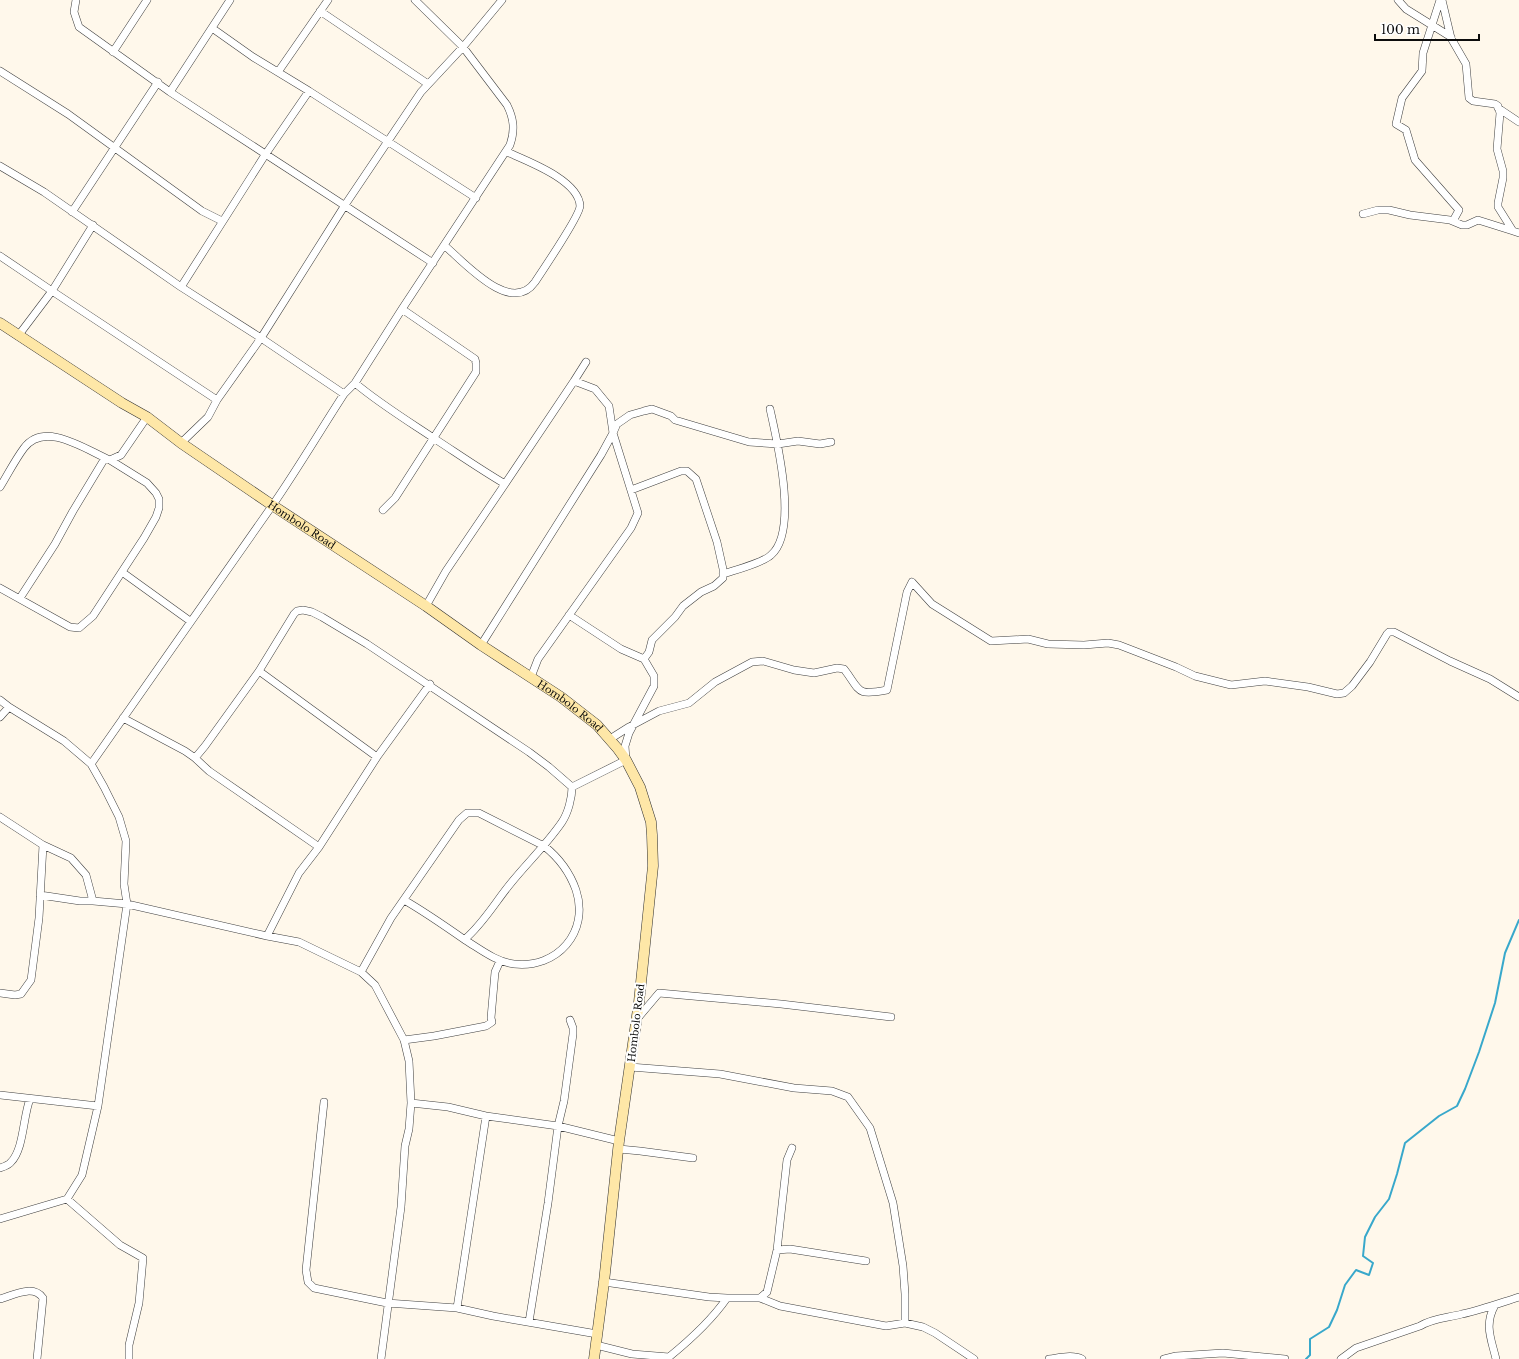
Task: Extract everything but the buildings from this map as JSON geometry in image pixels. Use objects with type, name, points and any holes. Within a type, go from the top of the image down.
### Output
[{"type":"street","points":[[76,0],[74,12],[79,27],[170,92],[433,263]]},
{"type":"street","points":[[113,52],[147,0]]},
{"type":"street","points":[[170,92],[230,0]]},
{"type":"street","points":[[278,72],[328,0]]},
{"type":"street","points":[[91,764],[272,505],[344,394],[355,383],[402,309],[507,152],[510,145],[514,128],[510,111],[502,98],[463,47],[415,0]]},
{"type":"street","points":[[181,443],[208,417],[217,400],[261,338],[345,205],[421,92],[463,47],[502,0]]},
{"type":"street","points":[[1398,0],[1406,9],[1431,26],[1440,29],[1451,38]]},
{"type":"street","points":[[1441,0],[1423,53],[1422,71],[1402,98],[1396,124],[1406,130],[1415,160],[1459,210],[1453,221]]},
{"type":"street","points":[[1441,0],[1451,38],[1465,61],[1468,71],[1468,93],[1470,99],[1476,102],[1493,103],[1519,122]]},
{"type":"street","points":[[320,11],[428,84]]},
{"type":"street","points":[[212,28],[253,57],[476,198]]},
{"type":"street","points":[[0,71],[68,114],[114,149],[202,211],[222,221]]},
{"type":"street","points":[[72,212],[158,82]]},
{"type":"street","points":[[181,287],[265,154],[309,91]]},
{"type":"street","points":[[1498,108],[1500,120],[1497,149],[1503,171],[1498,207],[1516,232]]},
{"type":"street","points":[[445,246],[484,280],[500,290],[510,293],[523,292],[530,289],[535,282],[579,212],[580,205],[577,196],[572,189],[559,178],[540,167],[507,152]]},
{"type":"street","points":[[0,166],[72,212],[181,287],[261,338],[344,394]]},
{"type":"street","points":[[1363,214],[1378,210],[1389,210],[1453,221],[1462,225],[1467,225],[1478,220],[1516,232]]},
{"type":"street","points":[[18,336],[52,291],[93,226]]},
{"type":"street","points":[[0,256],[217,400]]},
{"type":"street","points":[[384,510],[395,498],[476,372],[475,359],[402,309]]},
{"type":"street","name":"Hombolo Road","points":[[0,323],[122,403],[147,417],[181,443],[272,505],[561,697],[597,725],[626,760],[640,787],[651,822],[653,866],[639,1002],[619,1145],[594,1359]]},
{"type":"street","points":[[426,606],[446,571],[586,362]]},
{"type":"street","points":[[531,677],[538,659],[631,528],[638,513],[613,433],[609,406],[595,389],[574,381]]},
{"type":"street","points":[[355,383],[373,398],[473,466],[505,484]]},
{"type":"street","points":[[723,574],[767,558],[780,545],[784,527],[784,490],[778,444],[770,408]]},
{"type":"street","points":[[481,645],[601,455],[617,424],[630,415],[652,410],[670,416],[675,420],[749,442],[778,444],[798,441],[820,444],[831,442]]},
{"type":"street","points":[[20,598],[55,544],[73,511],[108,459],[121,456],[147,417]]},
{"type":"street","points":[[0,487],[24,447],[32,440],[49,436],[60,437],[108,459],[147,483],[159,499],[159,508],[156,517],[122,572],[93,616],[79,628],[70,627],[60,622],[0,588]]},
{"type":"street","points":[[631,490],[681,471],[687,471],[696,479],[717,542],[723,574],[723,578],[714,586],[701,592],[683,606],[675,617],[652,640],[649,652],[644,659]]},
{"type":"street","points":[[122,572],[190,621]]},
{"type":"street","points":[[610,739],[659,710],[689,703],[715,682],[752,662],[763,661],[794,670],[814,672],[837,668],[844,669],[857,689],[864,693],[887,690],[908,592],[912,582],[932,604],[991,640],[1028,639],[1048,644],[1084,645],[1108,643],[1119,645],[1195,676],[1231,685],[1265,681],[1308,687],[1337,694],[1344,693],[1352,686],[1370,662],[1387,634],[1394,632],[1490,680],[1519,697]]},
{"type":"street","points":[[195,758],[259,672],[294,614],[297,611],[303,610],[322,617],[430,684],[529,752],[572,787]]},
{"type":"street","points":[[569,615],[621,649],[644,659],[654,676],[654,686],[629,733],[625,746],[626,760],[572,787]]},
{"type":"street","points":[[259,672],[377,757]]},
{"type":"street","points":[[267,936],[300,873],[319,847],[377,757],[430,684]]},
{"type":"street","points":[[0,700],[8,707],[64,741],[91,764],[104,786],[119,817],[126,841],[124,884],[127,904],[98,1106],[82,1175],[67,1199],[0,1219]]},
{"type":"street","points":[[0,717],[8,707]]},
{"type":"street","points":[[123,718],[195,758],[209,771],[319,847]]},
{"type":"street","points":[[465,939],[475,930],[521,870],[544,846],[562,822],[572,792],[572,787]]},
{"type":"street","points":[[361,972],[391,918],[459,820],[467,813],[479,813],[544,846],[562,865],[571,879],[576,891],[579,921],[575,932],[563,950],[547,960],[526,964],[514,964],[500,961],[404,900]]},
{"type":"street","points":[[0,817],[43,845],[71,858],[86,875],[93,901]]},
{"type":"street","points":[[0,993],[15,995],[21,994],[31,980],[40,918],[43,845]]},
{"type":"street","points":[[40,895],[80,901],[127,904],[299,942],[361,972],[376,985],[404,1040],[409,1061],[411,1102],[409,1129],[405,1146],[401,1206],[380,1359]]},
{"type":"street","points":[[404,1040],[486,1026],[492,1022],[491,1018],[495,972],[500,961]]},
{"type":"street","points":[[636,1019],[660,993],[781,1004],[892,1017]]},
{"type":"street","points":[[530,1322],[558,1126],[564,1101],[573,1034],[570,1020]]},
{"type":"street","points":[[630,1067],[720,1074],[794,1088],[832,1091],[848,1097],[870,1128],[893,1203],[903,1266],[905,1323]]},
{"type":"street","points":[[0,1095],[98,1106]]},
{"type":"street","points":[[0,1168],[10,1164],[16,1154],[22,1136],[27,1107],[30,1099]]},
{"type":"street","points":[[324,1102],[306,1270],[308,1282],[314,1288],[387,1303],[458,1308],[494,1316],[597,1334]]},
{"type":"street","points":[[411,1102],[448,1107],[486,1116],[558,1126],[640,1151],[693,1158]]},
{"type":"street","points":[[458,1308],[486,1116]]},
{"type":"street","points":[[760,1298],[767,1292],[777,1250],[787,1160],[792,1148]]},
{"type":"street","points":[[67,1199],[120,1245],[143,1258],[139,1302],[129,1345],[129,1359]]},
{"type":"street","points":[[777,1250],[790,1249],[866,1261]]},
{"type":"street","points":[[604,1282],[709,1297],[760,1298],[780,1306],[886,1326],[905,1323],[923,1327],[936,1333],[971,1358]]},
{"type":"street","points":[[0,1299],[24,1291],[34,1291],[39,1293],[43,1298],[37,1359]]},
{"type":"street","points":[[1342,1359],[1356,1348],[1420,1326],[1426,1322],[1495,1305],[1519,1297]]},
{"type":"street","points":[[596,1345],[632,1354],[669,1357],[687,1342],[718,1310],[727,1298]]},
{"type":"street","points":[[1495,1305],[1488,1320],[1496,1359]]},
{"type":"street","points":[[1164,1359],[1176,1356],[1223,1353],[1285,1359]]},
{"type":"street","points":[[1049,1359],[1066,1357],[1079,1357],[1082,1359]]},
{"type":"waterway","points":[[1306,1359],[1310,1355],[1310,1339],[1329,1327],[1337,1310],[1345,1285],[1356,1270],[1369,1275],[1373,1263],[1363,1256],[1365,1237],[1375,1217],[1389,1199],[1405,1143],[1439,1116],[1457,1106],[1479,1052],[1495,1003],[1505,953],[1519,920]]}]
